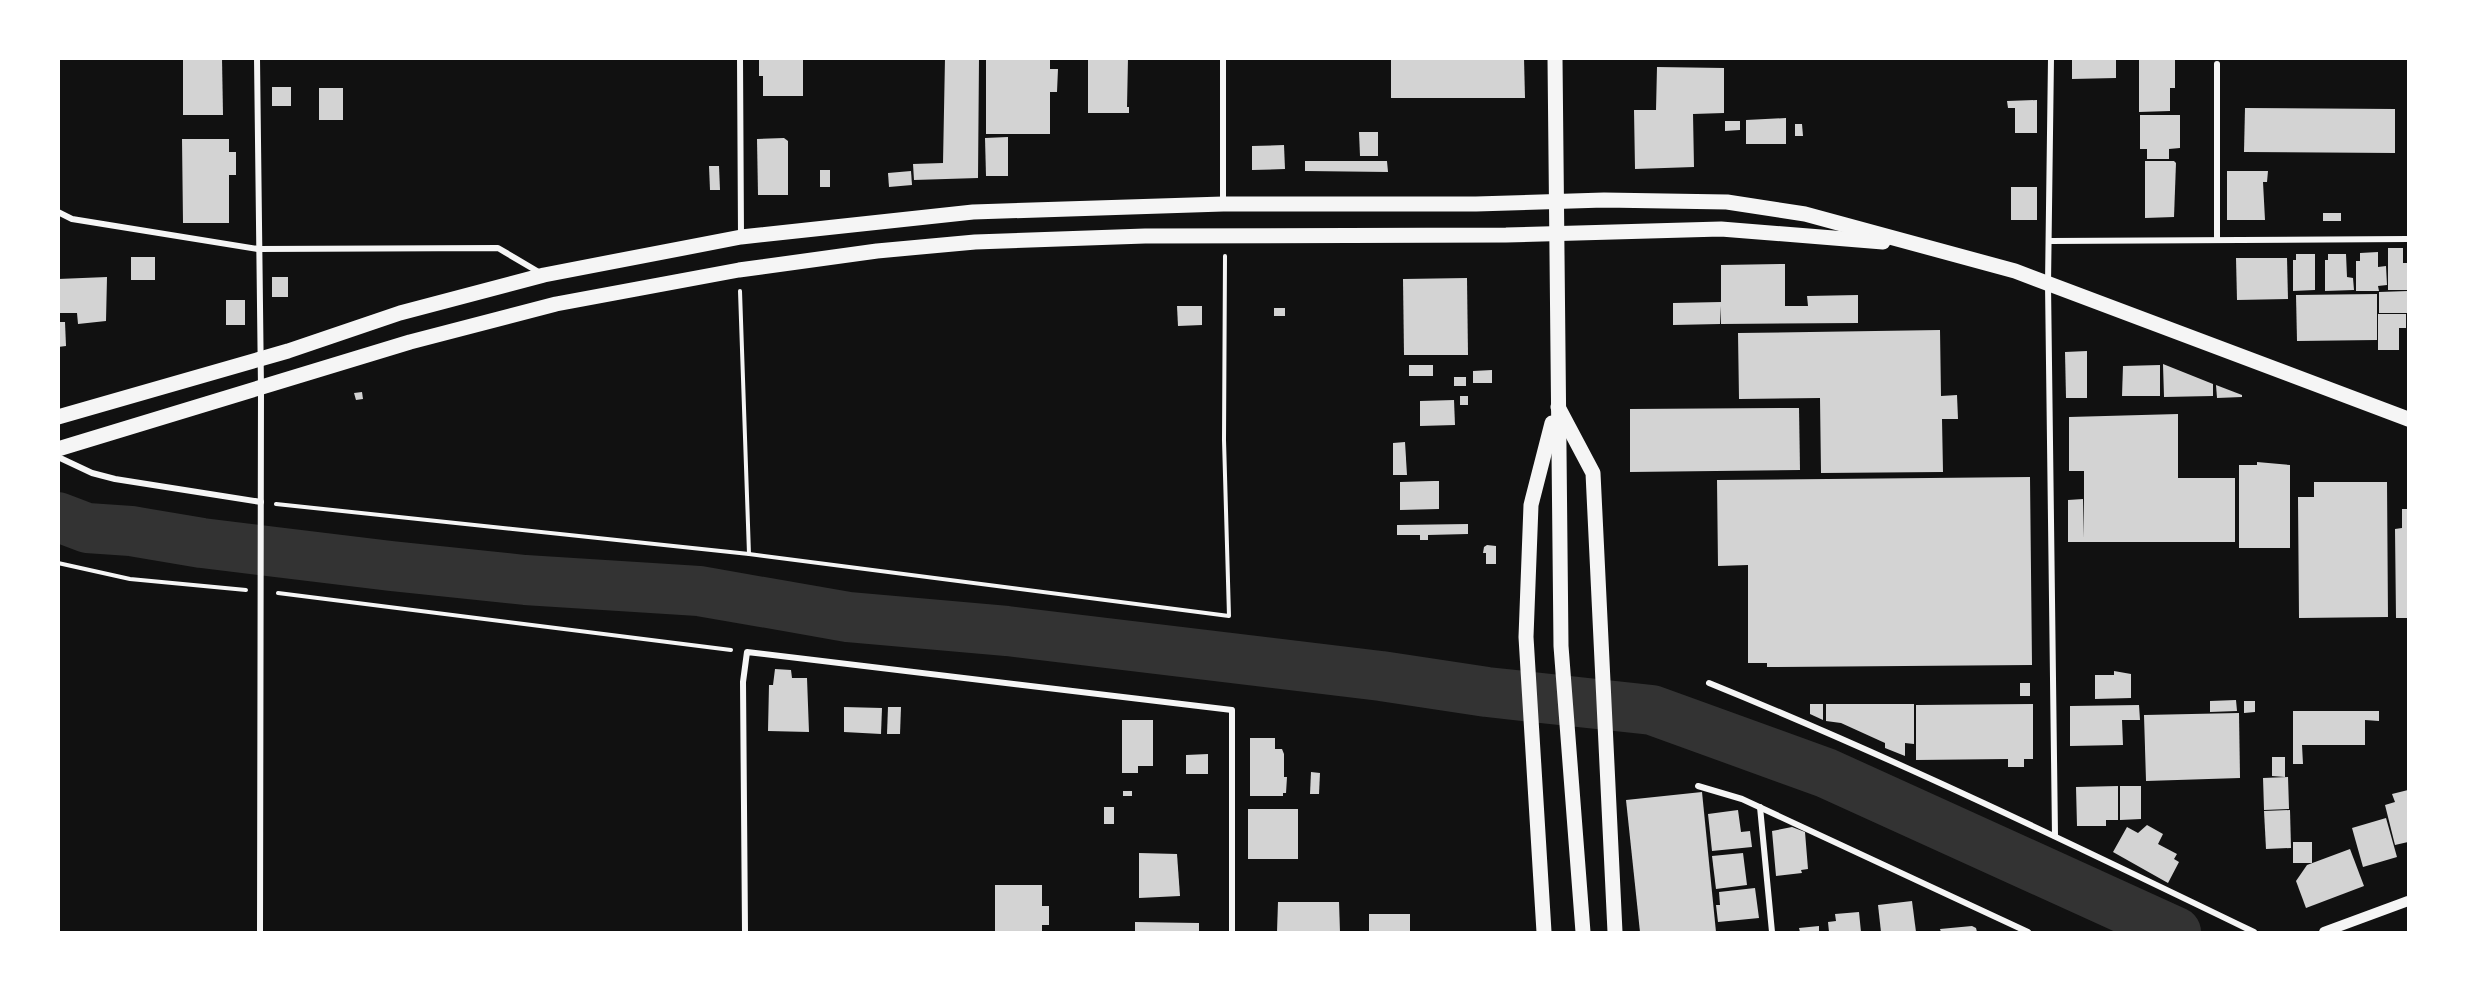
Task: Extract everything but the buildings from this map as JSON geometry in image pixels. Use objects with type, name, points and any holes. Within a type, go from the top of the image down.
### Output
[{"type":"main road","points":[[1555,58],[1561,646],[1583,933]]},
{"type":"main road","points":[[58,417],[261,358],[400,313],[544,275],[741,237],[973,212],[1223,204],[1727,202],[1805,214],[2015,271],[2409,419]]},
{"type":"main road","points":[[58,449],[410,342],[556,304],[740,270],[877,251],[975,242],[1145,236],[1556,234],[1721,229],[1920,245]]},
{"type":"main road","points":[[1544,933],[1526,637],[1531,505],[1557,404]]},
{"type":"main road","points":[[1557,404],[1593,473],[1615,933]]},
{"type":"street","points":[[257,58],[261,358],[260,933]]},
{"type":"street","points":[[740,58],[741,237]]},
{"type":"street","points":[[1223,58],[1223,204]]},
{"type":"street","points":[[2051,58],[2048,284],[2055,836]]},
{"type":"street","points":[[2217,64],[2217,240]]},
{"type":"street","points":[[58,212],[72,219],[258,249],[498,248],[544,275]]},
{"type":"street","points":[[2050,241],[2409,239]]},
{"type":"street","points":[[58,457],[92,473],[115,479],[260,505]]},
{"type":"street","points":[[745,933],[743,682],[747,652],[1232,710],[1232,933]]},
{"type":"street","points":[[1709,683],[1784,713],[2055,836],[2254,933]]},
{"type":"street","points":[[1698,786],[1760,807],[2028,933]]},
{"type":"street","points":[[1760,807],[1772,933]]},
{"type":"street","points":[[2324,933],[2409,901]]},
{"type":"path","points":[[260,505],[749,554],[1229,616],[1224,440],[1225,237]]},
{"type":"path","points":[[740,270],[749,554]]},
{"type":"path","points":[[58,563],[130,579],[261,591],[747,652]]},
{"type":"waterway","points":[[58,517],[87,528],[131,531],[202,543],[391,566],[525,580],[699,591],[848,617],[1007,631],[1381,676],[1487,692],[1652,710],[1826,773],[2176,932]]}]
